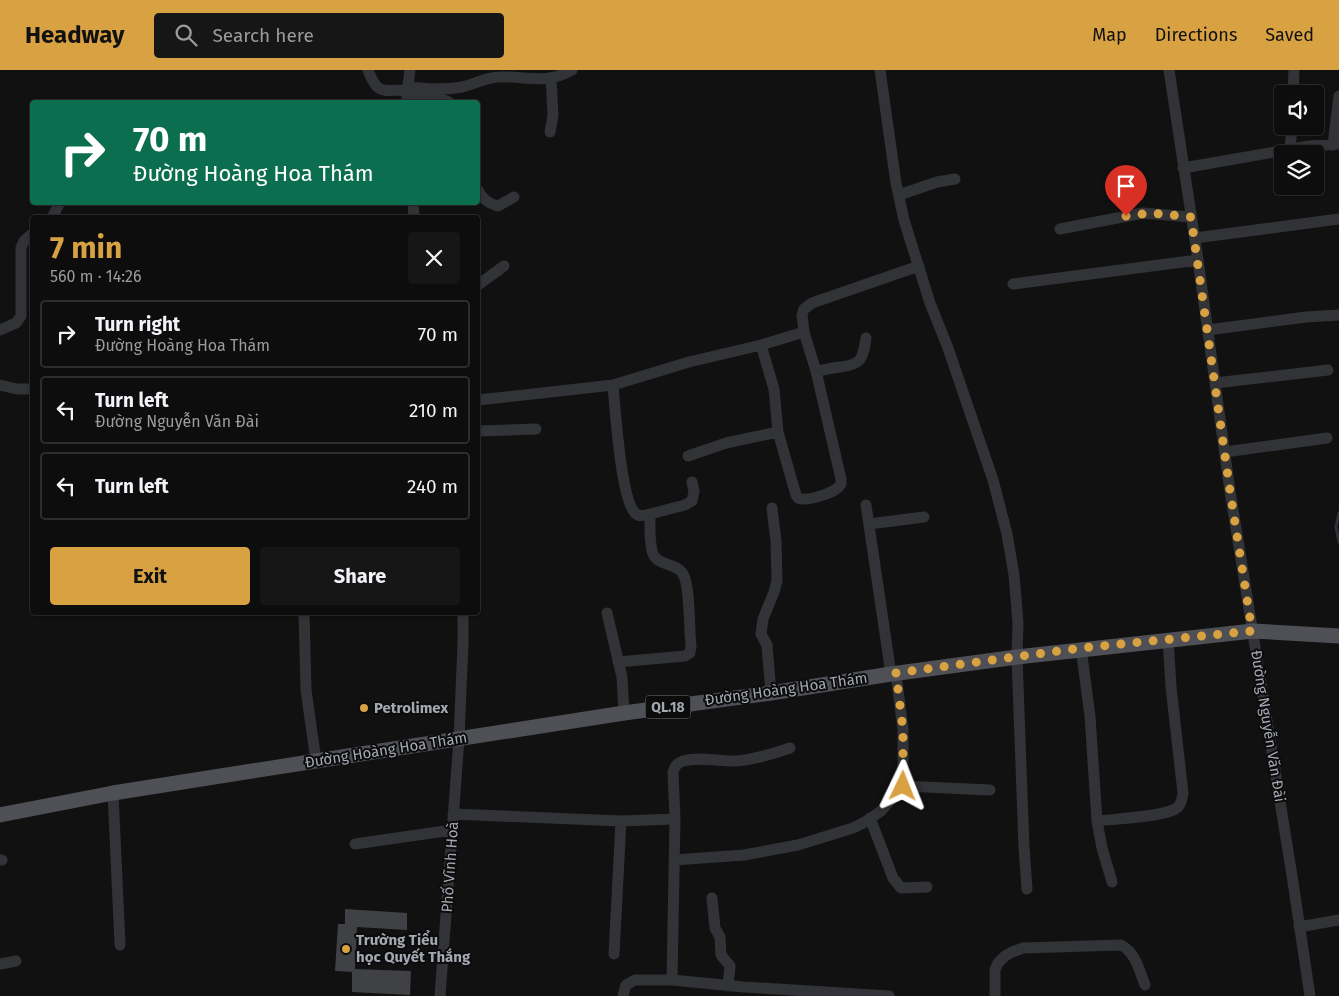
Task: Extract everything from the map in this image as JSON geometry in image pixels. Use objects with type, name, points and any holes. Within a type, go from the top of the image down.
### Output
[{"type":"main road","name":"Đường Hoàng Hoa Thám","points":[[0,815],[113,794],[316,761],[893,673],[1081,648],[1252,631],[1339,636]]},
{"type":"street","points":[[368,70],[375,86],[380,90],[437,97],[444,100]]},
{"type":"street","points":[[407,94],[410,70]]},
{"type":"street","points":[[407,94],[464,87],[488,78],[546,80],[572,70]]},
{"type":"street","points":[[880,70],[899,195],[919,266],[993,480],[1007,534],[1014,575],[1018,623],[1017,657],[1027,890]]},
{"type":"street","name":"Đường Nguyễn Văn Đài","points":[[1169,70],[1195,238],[1224,452],[1310,996]]},
{"type":"street","points":[[1293,85],[1294,70]]},
{"type":"street","points":[[550,132],[553,115],[551,78]]},
{"type":"street","points":[[1322,145],[1336,144],[1339,96]]},
{"type":"street","points":[[1183,168],[1274,152]]},
{"type":"street","points":[[899,195],[954,178]]},
{"type":"street","points":[[480,194],[490,204],[498,206],[514,197]]},
{"type":"street","points":[[1060,228],[1143,213],[1191,217]]},
{"type":"street","points":[[1195,238],[1339,219]]},
{"type":"street","points":[[0,330],[16,323],[21,316],[21,248],[24,241],[30,236]]},
{"type":"street","points":[[1013,284],[1198,260]]},
{"type":"street","points":[[480,284],[504,266]]},
{"type":"street","points":[[761,345],[774,389],[778,432],[798,498],[804,500],[835,491],[841,484],[841,479],[816,371],[804,332],[802,315],[804,309],[812,303],[919,266]]},
{"type":"street","points":[[1208,330],[1306,317],[1339,315]]},
{"type":"street","points":[[480,400],[613,385],[689,362],[761,345],[804,332]]},
{"type":"street","points":[[816,371],[854,365],[860,360],[866,338]]},
{"type":"street","points":[[1215,383],[1328,370]]},
{"type":"street","points":[[0,385],[17,390],[30,389]]},
{"type":"street","points":[[613,385],[620,458],[634,512],[640,516],[685,505],[692,501],[694,491],[692,482]]},
{"type":"street","points":[[480,431],[536,429]]},
{"type":"street","points":[[688,456],[726,443],[778,432]]},
{"type":"street","points":[[1224,452],[1327,438]]},
{"type":"street","points":[[674,860],[744,855],[798,844],[853,828],[881,811],[903,786],[903,730],[866,505]]},
{"type":"street","points":[[771,693],[768,645],[761,634],[763,619],[774,592],[776,580],[776,541],[772,508]]},
{"type":"street","points":[[618,662],[685,656],[690,653],[691,646],[684,577],[676,567],[661,562],[654,555],[650,514]]},
{"type":"street","points":[[869,524],[924,517]]},
{"type":"street","points":[[607,613],[622,677],[624,713]]},
{"type":"street","points":[[304,615],[306,690],[316,761]]},
{"type":"street","name":"Phố Vĩnh Hoà","points":[[440,996],[459,739],[463,615]]},
{"type":"street","points":[[1097,821],[1169,812],[1177,808],[1182,802],[1183,792],[1170,687],[1168,639]]},
{"type":"street","points":[[1081,648],[1090,716],[1097,821],[1102,848],[1112,882]]},
{"type":"street","points":[[672,980],[675,819],[673,772],[675,766],[690,760],[736,761],[763,757],[790,748]]},
{"type":"street","points":[[903,786],[990,790]]},
{"type":"street","points":[[113,794],[120,945]]},
{"type":"street","points":[[453,814],[621,821],[675,819]]},
{"type":"street","points":[[870,818],[893,878],[898,886],[901,888],[927,886]]},
{"type":"street","points":[[614,954],[621,821]]},
{"type":"street","points":[[355,844],[452,830]]},
{"type":"street","points":[[712,898],[716,928],[720,937],[721,955],[730,966],[728,986]]},
{"type":"street","points":[[1299,927],[1339,920]]},
{"type":"street","points":[[995,996],[994,975],[998,962],[1004,956],[1023,948],[1122,945],[1133,956],[1145,985]]},
{"type":"street","points":[[0,964],[16,961]]},
{"type":"street","points":[[623,996],[626,985],[630,981],[672,980],[728,986],[744,992],[889,996]]},
{"type":"building","name":"Trường Tiểu học Quyết Thắng","points":[[345,909],[407,913],[407,930],[357,927],[355,969],[411,971],[410,995],[352,992],[352,972],[335,971],[338,924],[345,924]]},
{"type":"waterway","points":[[1339,513],[1336,527],[1339,542]]},
{"type":"place","name":"Petrolimex","points":[[364,708]]},
{"type":"place","name":"Trường Tiểu học Quyết Thắng","points":[[346,949]]},
{"type":"route","points":[[903,786],[903,730],[896,673],[1081,648],[1252,631],[1191,217],[1151,213],[1126,216]]}]
